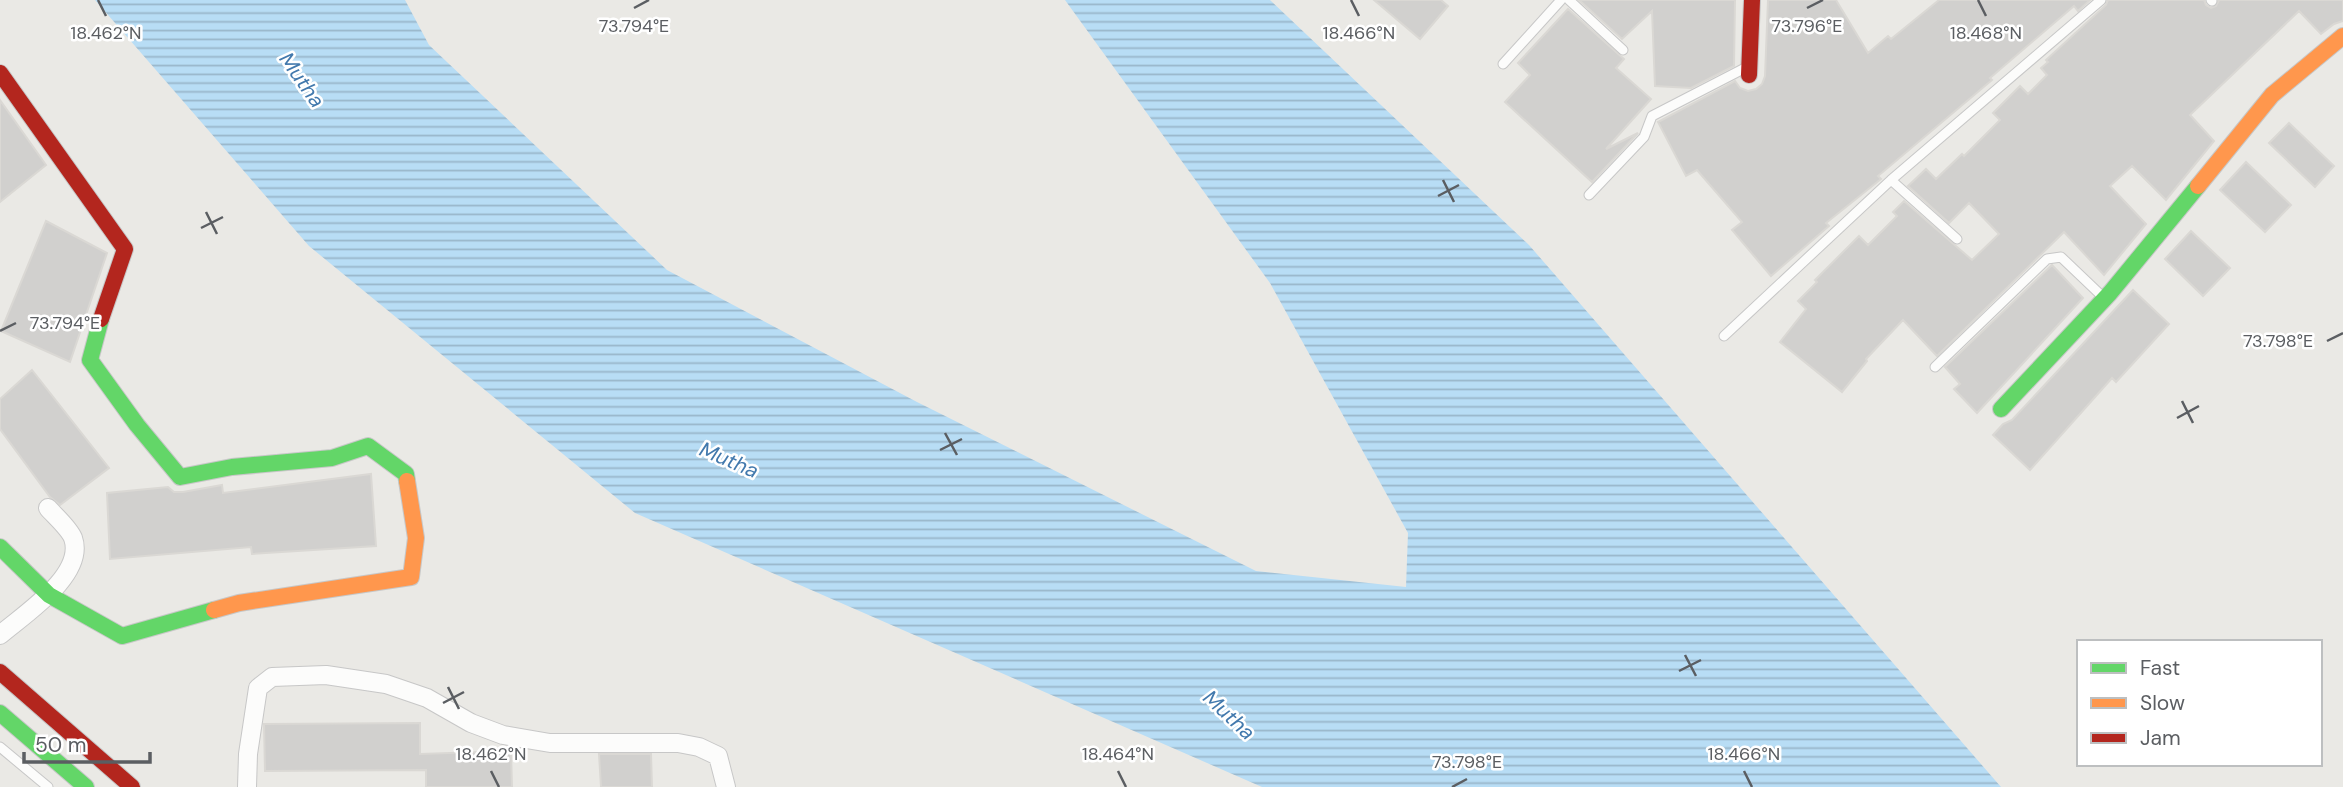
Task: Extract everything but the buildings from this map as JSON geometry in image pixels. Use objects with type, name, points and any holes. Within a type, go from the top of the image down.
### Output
[{"type":"street","points":[[1749,70],[1752,0]]},
{"type":"street","points":[[2001,409],[2105,299],[2272,95],[2343,36]]},
{"type":"street","points":[[0,73],[125,249],[104,306],[90,360],[137,425],[180,477],[232,467],[332,458],[368,446],[406,474],[416,538],[411,577],[239,603],[122,636],[49,595],[0,547]]},
{"type":"street","points":[[0,635],[49,595],[68,570],[74,556],[73,537],[48,508]]},
{"type":"street","points":[[0,673],[132,787]]},
{"type":"street","points":[[247,787],[248,754],[258,688],[272,677],[326,675],[386,684],[427,698],[471,723],[503,735],[550,743],[678,743],[699,747],[718,756],[726,787]]},
{"type":"street","points":[[0,713],[86,787]]},
{"type":"lane","points":[[1503,64],[1561,0]]},
{"type":"lane","points":[[1569,0],[1623,50]]},
{"type":"lane","points":[[1724,336],[1891,180],[2101,0]]},
{"type":"lane","points":[[1589,195],[1644,137],[1652,116],[1749,70]]},
{"type":"lane","points":[[1891,180],[1957,239]]},
{"type":"lane","points":[[1935,367],[2047,259],[2061,257],[2105,299]]},
{"type":"lane","points":[[0,747],[48,787]]},
{"type":"water","name":"Mutha","points":[[95,0],[405,0],[429,45],[667,270],[917,402],[1256,571],[1406,587],[1408,533],[1270,283],[1065,0],[1270,0],[1529,245],[2001,787],[1262,787],[635,513],[309,246]]},
{"type":"traffic: fast","points":[[2001,409],[2110,293],[2198,186]]},
{"type":"traffic: fast","points":[[101,319],[90,360],[137,425],[180,477],[232,467],[332,458],[368,446],[406,474],[407,481]]},
{"type":"traffic: fast","points":[[0,547],[49,595],[122,636],[214,610]]},
{"type":"traffic: fast","points":[[0,713],[86,787]]},
{"type":"traffic: slow","points":[[2198,186],[2272,95],[2343,36]]},
{"type":"traffic: slow","points":[[214,610],[239,603],[411,577],[416,538],[407,481]]},
{"type":"traffic: jam","points":[[1749,75],[1752,0]]},
{"type":"traffic: jam","points":[[0,73],[125,249],[101,319]]},
{"type":"traffic: jam","points":[[0,672],[132,787]]}]
